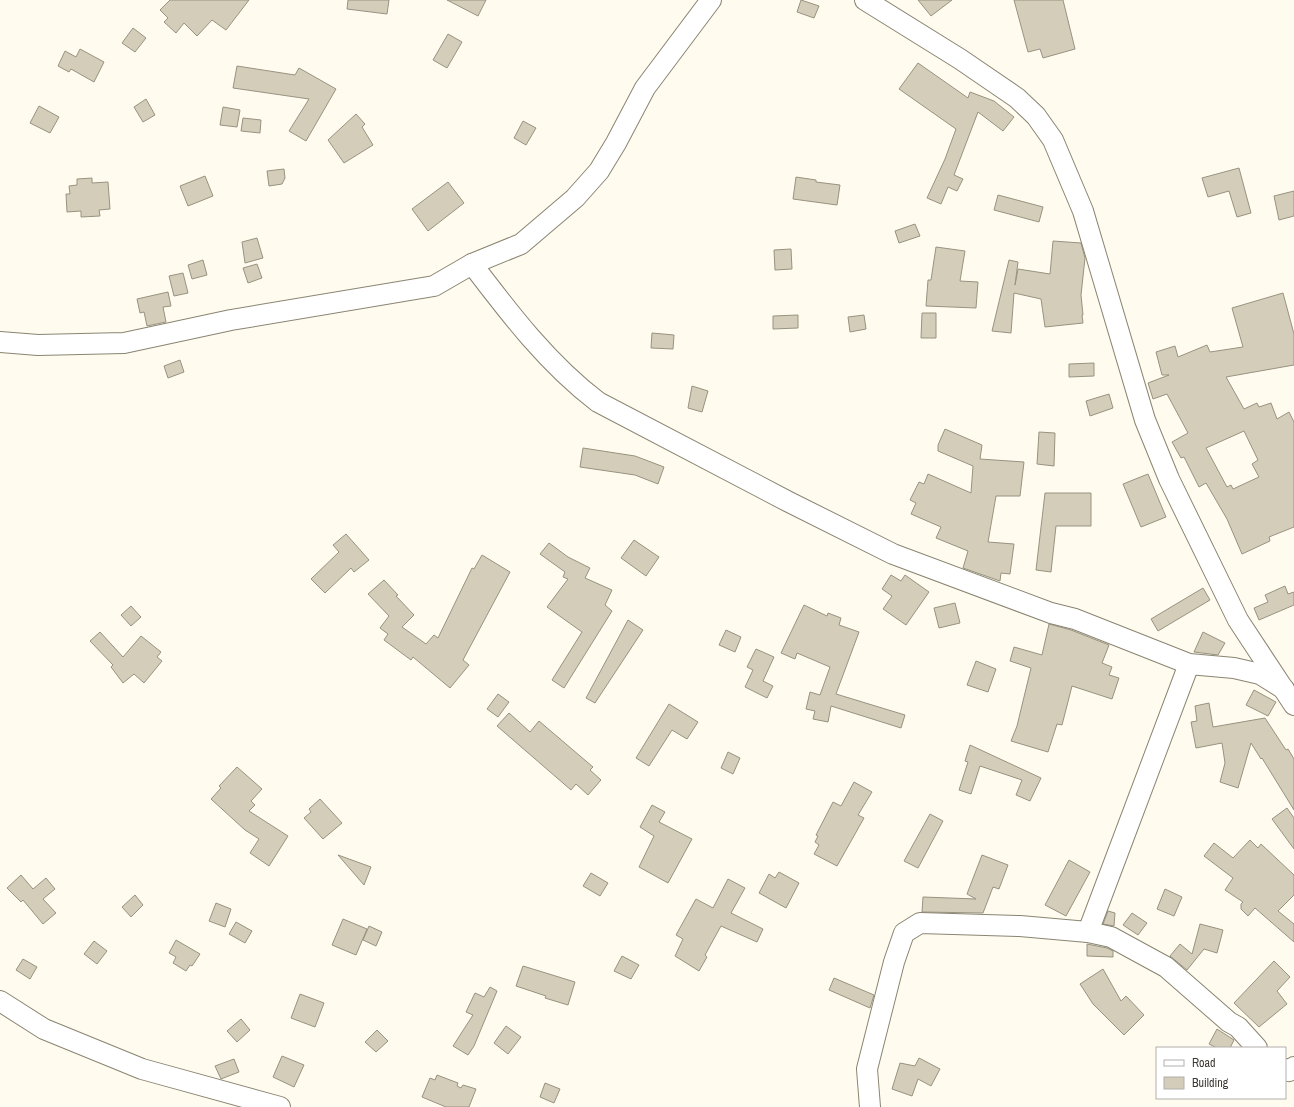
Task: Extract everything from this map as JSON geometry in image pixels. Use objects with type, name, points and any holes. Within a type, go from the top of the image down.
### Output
[{"type":"street","points":[[0,342],[38,345],[124,343],[231,320],[434,286],[472,264],[521,244],[575,198],[599,171],[616,143],[645,88],[711,0]]},
{"type":"street","points":[[865,0],[960,59],[1017,98],[1036,116],[1053,140],[1084,211],[1145,420],[1169,479],[1238,620],[1289,697]]},
{"type":"street","points":[[472,264],[523,330],[575,384],[598,402],[789,502],[893,554],[1051,613],[1075,619],[1189,664],[1234,668],[1260,674],[1289,697]]},
{"type":"street","points":[[1088,932],[1189,664]]},
{"type":"street","points":[[870,1107],[867,1069],[894,962],[904,933],[920,923],[1020,926],[1088,932],[1111,937],[1166,967],[1229,1022],[1238,1027],[1256,1047]]},
{"type":"street","points":[[0,1001],[44,1029],[142,1069],[280,1107]]},
{"type":"building","points":[[170,0],[249,0],[226,30],[212,20],[197,36],[184,23],[176,33],[164,22],[168,18],[160,10]]},
{"type":"building","points":[[348,0],[389,0],[387,14],[347,9]]},
{"type":"building","points":[[447,0],[486,0],[478,16]]},
{"type":"building","points":[[801,0],[819,6],[814,18],[797,12]]},
{"type":"building","points":[[918,0],[952,0],[931,16]]},
{"type":"building","points":[[1014,0],[1063,0],[1075,49],[1043,58],[1040,49],[1028,52]]},
{"type":"building","points":[[133,28],[146,38],[135,52],[122,43]]},
{"type":"building","points":[[448,34],[462,42],[447,68],[433,60]]},
{"type":"building","points":[[80,49],[104,62],[94,82],[71,69],[69,72],[58,66],[65,51],[76,57]]},
{"type":"building","points":[[918,63],[968,98],[970,92],[994,101],[1014,117],[1003,131],[978,112],[954,175],[963,179],[957,191],[948,187],[941,204],[927,198],[945,159],[956,129],[899,89]]},
{"type":"building","points":[[237,66],[295,75],[299,68],[336,89],[306,141],[289,131],[309,99],[233,88]]},
{"type":"building","points":[[146,99],[155,115],[143,122],[134,107]]},
{"type":"building","points":[[39,106],[59,117],[50,133],[30,123]]},
{"type":"building","points":[[223,107],[240,110],[237,127],[220,125]]},
{"type":"building","points":[[356,114],[365,124],[362,127],[373,145],[344,163],[328,140]]},
{"type":"building","points":[[243,118],[261,120],[260,133],[241,131]]},
{"type":"building","points":[[523,121],[536,128],[526,145],[514,138]]},
{"type":"building","points":[[1239,168],[1251,213],[1237,217],[1229,191],[1208,197],[1202,178]]},
{"type":"building","points":[[284,169],[285,178],[282,184],[269,186],[267,171]]},
{"type":"building","points":[[205,176],[213,196],[188,206],[180,186]]},
{"type":"building","points":[[796,177],[816,180],[816,182],[840,185],[837,205],[793,199]]},
{"type":"building","points":[[92,178],[92,183],[108,182],[110,209],[99,210],[100,216],[81,217],[81,211],[67,212],[66,194],[70,194],[69,186],[77,185],[77,179]]},
{"type":"building","points":[[448,182],[464,203],[428,231],[412,209]]},
{"type":"building","points":[[1294,191],[1294,216],[1279,220],[1274,196]]},
{"type":"building","points":[[998,195],[1043,207],[1039,222],[994,210]]},
{"type":"building","points":[[915,224],[920,236],[899,243],[895,231]]},
{"type":"building","points":[[257,238],[263,258],[245,263],[242,242]]},
{"type":"building","points":[[1053,241],[1081,243],[1085,258],[1081,295],[1083,323],[1045,327],[1041,299],[1014,293],[1011,333],[992,331],[1009,260],[1018,262],[1015,285],[1018,269],[1050,274]]},
{"type":"building","points":[[936,247],[965,251],[960,281],[978,282],[976,308],[926,306],[928,280],[931,280]]},
{"type":"building","points":[[791,249],[792,269],[775,270],[774,250]]},
{"type":"building","points":[[203,260],[207,275],[192,279],[188,265]]},
{"type":"building","points":[[257,264],[262,278],[248,283],[243,268]]},
{"type":"building","points":[[183,273],[188,293],[174,296],[169,276]]},
{"type":"building","points":[[168,292],[171,306],[163,307],[166,322],[147,326],[144,312],[140,313],[137,299]]},
{"type":"building","points":[[1283,293],[1294,334],[1294,365],[1226,377],[1244,409],[1257,403],[1259,407],[1271,403],[1277,419],[1289,412],[1294,422],[1294,527],[1269,537],[1270,541],[1242,554],[1227,519],[1206,483],[1199,487],[1184,457],[1181,458],[1172,442],[1188,433],[1167,394],[1153,399],[1148,383],[1169,375],[1162,375],[1156,352],[1175,346],[1178,357],[1207,345],[1210,352],[1243,347],[1232,308]],"holes":[[[1244,431],[1258,460],[1252,464],[1259,477],[1233,489],[1231,485],[1227,487],[1206,448]]]},
{"type":"building","points":[[922,313],[936,313],[936,338],[921,338]]},
{"type":"building","points":[[798,315],[798,328],[773,329],[773,316]]},
{"type":"building","points":[[864,315],[866,329],[850,332],[848,317]]},
{"type":"building","points":[[652,333],[674,335],[673,349],[651,348]]},
{"type":"building","points":[[180,360],[184,372],[168,378],[164,366]]},
{"type":"building","points":[[1094,363],[1094,376],[1069,377],[1069,364]]},
{"type":"building","points":[[692,386],[708,391],[702,412],[688,408]]},
{"type":"building","points":[[1109,394],[1113,408],[1090,416],[1086,401]]},
{"type":"building","points":[[945,429],[982,445],[980,459],[1024,462],[1020,496],[996,496],[988,542],[1014,544],[1010,574],[1001,573],[1000,581],[963,568],[968,551],[936,538],[941,527],[911,514],[916,503],[910,500],[919,482],[924,484],[928,474],[971,493],[973,466],[938,451],[938,445]]},
{"type":"building","points":[[1039,432],[1055,433],[1054,466],[1037,464]]},
{"type":"building","points":[[583,448],[635,456],[664,467],[658,484],[635,475],[580,467]]},
{"type":"building","points":[[1148,474],[1166,517],[1141,527],[1123,484]]},
{"type":"building","points":[[1045,493],[1091,493],[1091,526],[1056,526],[1051,572],[1036,570]]},
{"type":"building","points":[[346,534],[369,560],[354,572],[351,568],[325,593],[311,579],[339,552],[333,545]]},
{"type":"building","points":[[634,540],[659,557],[646,576],[621,558]]},
{"type":"building","points":[[549,543],[568,557],[590,568],[585,578],[612,590],[605,605],[612,611],[564,688],[552,680],[582,632],[547,607],[568,579],[563,577],[565,572],[540,554]]},
{"type":"building","points":[[482,555],[510,572],[463,660],[469,665],[450,688],[413,657],[411,660],[384,640],[388,634],[380,628],[389,616],[368,594],[384,580],[398,595],[396,596],[414,615],[402,627],[426,644],[434,635],[438,638],[472,568],[474,569]]},
{"type":"building","points":[[891,575],[901,581],[905,575],[929,592],[906,625],[883,609],[892,596],[882,589]]},
{"type":"building","points":[[1285,586],[1288,594],[1294,592],[1294,605],[1259,620],[1254,608],[1268,602],[1265,595]]},
{"type":"building","points":[[1203,588],[1210,600],[1158,631],[1151,619]]},
{"type":"building","points":[[955,603],[960,623],[939,628],[934,608]]},
{"type":"building","points":[[804,605],[827,616],[828,613],[841,618],[839,625],[859,632],[836,694],[905,715],[901,728],[831,706],[828,722],[813,719],[815,711],[806,709],[810,692],[820,695],[830,667],[797,653],[795,659],[781,653]]},
{"type":"building","points":[[131,606],[141,617],[131,626],[121,615]]},
{"type":"building","points":[[628,620],[643,630],[595,703],[586,698]]},
{"type":"building","points":[[1049,624],[1071,630],[1109,645],[1102,663],[1112,667],[1109,675],[1119,678],[1112,699],[1072,686],[1062,725],[1057,724],[1048,752],[1011,741],[1017,726],[1031,668],[1010,661],[1014,647],[1042,655]]},
{"type":"building","points":[[726,630],[741,637],[735,652],[719,645]]},
{"type":"building","points":[[100,632],[123,657],[141,636],[161,652],[157,657],[162,661],[144,683],[134,674],[123,683],[111,667],[113,665],[90,641]]},
{"type":"building","points":[[1203,632],[1225,643],[1218,655],[1194,652]]},
{"type":"building","points":[[756,649],[774,657],[763,681],[773,686],[767,698],[745,687],[753,670],[747,667]]},
{"type":"building","points":[[976,661],[996,669],[988,692],[967,685]]},
{"type":"building","points":[[1254,690],[1276,702],[1268,716],[1246,705]]},
{"type":"building","points":[[498,694],[509,702],[498,717],[487,709]]},
{"type":"building","points":[[1209,703],[1213,727],[1265,718],[1286,750],[1288,749],[1294,759],[1294,810],[1251,743],[1238,788],[1220,782],[1225,763],[1222,743],[1196,748],[1191,722],[1197,721],[1195,706]]},
{"type":"building","points":[[669,704],[698,722],[687,739],[672,730],[649,766],[636,758]]},
{"type":"building","points":[[509,713],[530,732],[539,721],[593,767],[590,770],[601,780],[588,795],[576,784],[571,790],[497,726]]},
{"type":"building","points":[[970,745],[1041,778],[1030,801],[1016,795],[1022,780],[980,766],[971,794],[959,790],[968,762],[965,761]]},
{"type":"building","points":[[728,752],[740,758],[733,774],[721,768]]},
{"type":"building","points":[[237,767],[262,789],[251,801],[255,805],[249,811],[288,836],[269,866],[250,853],[259,839],[245,830],[211,799],[221,788],[219,786]]},
{"type":"building","points":[[854,782],[872,792],[858,815],[864,818],[837,866],[814,854],[819,845],[815,842],[818,836],[816,835],[833,802],[841,806]]},
{"type":"building","points":[[320,799],[342,823],[323,839],[304,818],[311,812],[309,809]]},
{"type":"building","points":[[652,805],[665,812],[659,822],[692,839],[668,883],[639,867],[654,836],[640,827]]},
{"type":"building","points":[[1287,808],[1294,818],[1294,849],[1272,819]]},
{"type":"building","points":[[930,814],[943,821],[918,868],[904,861]]},
{"type":"building","points":[[1250,840],[1258,848],[1261,844],[1294,875],[1294,895],[1278,911],[1294,924],[1294,942],[1255,908],[1248,916],[1241,909],[1241,904],[1243,902],[1225,890],[1233,878],[1204,856],[1214,843],[1233,858]]},
{"type":"building","points":[[338,855],[371,867],[364,885]]},
{"type":"building","points":[[982,855],[1008,865],[999,889],[993,887],[983,913],[922,912],[923,897],[976,899],[967,894]]},
{"type":"building","points":[[1069,860],[1090,872],[1066,916],[1045,905]]},
{"type":"building","points":[[779,872],[799,883],[786,908],[759,893],[769,874],[775,878]]},
{"type":"building","points":[[591,873],[608,883],[600,896],[583,886]]},
{"type":"building","points":[[21,875],[33,889],[46,878],[55,889],[43,899],[56,913],[43,924],[23,900],[21,902],[7,888]]},
{"type":"building","points":[[728,879],[745,888],[731,913],[763,929],[757,942],[721,926],[705,955],[707,957],[699,971],[675,956],[683,939],[676,935],[696,899],[713,908]]},
{"type":"building","points":[[1165,889],[1182,897],[1174,916],[1157,909]]},
{"type":"building","points":[[135,895],[143,905],[131,917],[122,907]]},
{"type":"building","points":[[216,903],[231,909],[225,927],[209,921]]},
{"type":"building","points":[[1108,911],[1115,913],[1114,926],[1103,924]]},
{"type":"building","points":[[1132,913],[1147,923],[1138,935],[1123,925]]},
{"type":"building","points":[[343,919],[367,929],[356,955],[332,945]]},
{"type":"building","points":[[236,922],[252,931],[245,943],[229,934]]},
{"type":"building","points":[[1200,924],[1223,930],[1217,953],[1204,949],[1187,970],[1170,956],[1180,944],[1192,954]]},
{"type":"building","points":[[369,926],[382,932],[376,946],[363,940]]},
{"type":"building","points":[[176,940],[200,954],[192,966],[190,965],[186,971],[173,963],[176,957],[169,953]]},
{"type":"building","points":[[94,941],[107,951],[97,964],[84,954]]},
{"type":"building","points":[[1087,944],[1107,948],[1113,951],[1113,957],[1087,956]]},
{"type":"building","points":[[622,956],[639,965],[631,979],[614,971]]},
{"type":"building","points":[[23,959],[37,967],[30,979],[16,970]]},
{"type":"building","points":[[1274,961],[1290,977],[1277,991],[1287,1004],[1259,1027],[1234,1003]]},
{"type":"building","points":[[523,966],[575,982],[568,1005],[545,998],[546,996],[516,986]]},
{"type":"building","points":[[1103,969],[1121,1001],[1126,996],[1144,1015],[1124,1035],[1093,1004],[1080,984]]},
{"type":"building","points":[[834,978],[874,995],[870,1008],[829,990]]},
{"type":"building","points":[[490,987],[497,991],[474,1046],[468,1055],[453,1046],[473,1015],[466,1012],[475,993],[484,997]]},
{"type":"building","points":[[300,994],[324,1003],[315,1027],[291,1018]]},
{"type":"building","points":[[241,1019],[250,1030],[237,1042],[227,1031]]},
{"type":"building","points":[[506,1026],[521,1037],[508,1054],[494,1043]]},
{"type":"building","points":[[1217,1029],[1234,1040],[1230,1047],[1215,1047],[1209,1044]]},
{"type":"building","points":[[377,1030],[388,1041],[376,1052],[365,1042]]},
{"type":"building","points":[[282,1056],[304,1065],[294,1087],[273,1077]]},
{"type":"building","points":[[919,1058],[940,1069],[931,1086],[918,1079],[912,1096],[892,1089],[900,1063],[915,1066]]},
{"type":"building","points":[[234,1059],[239,1072],[221,1079],[215,1066]]},
{"type":"building","points":[[437,1075],[458,1083],[457,1086],[461,1088],[463,1085],[476,1089],[469,1107],[446,1107],[422,1097],[430,1078],[435,1080]]},
{"type":"building","points":[[545,1083],[560,1089],[554,1103],[540,1097]]}]
